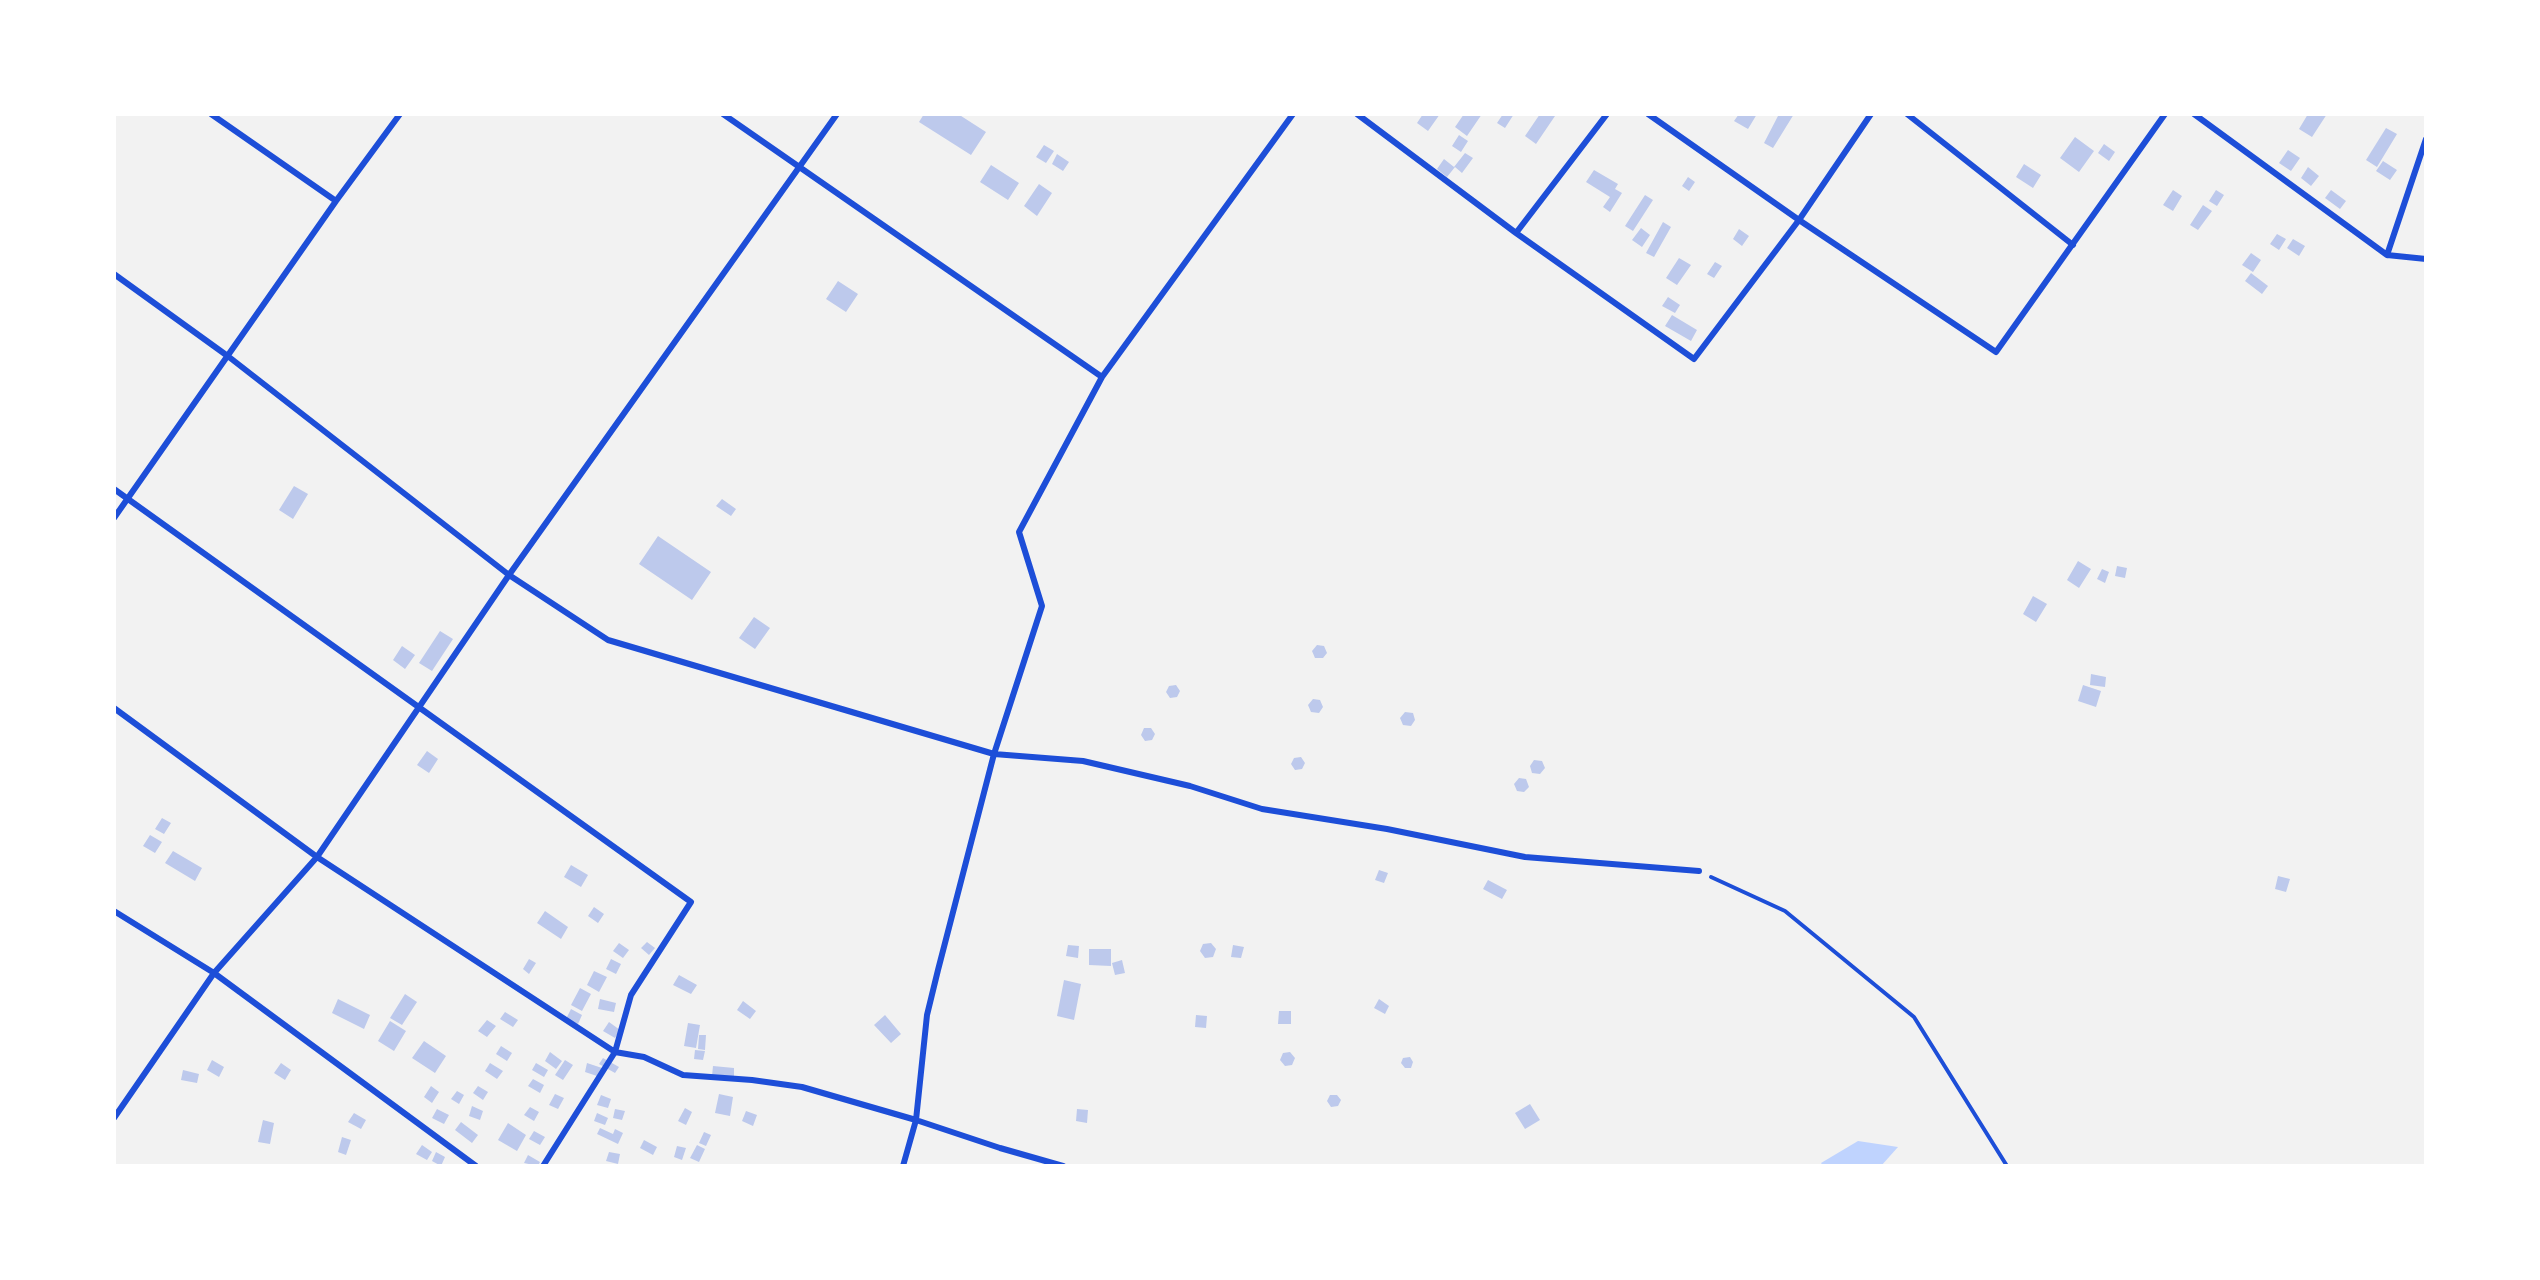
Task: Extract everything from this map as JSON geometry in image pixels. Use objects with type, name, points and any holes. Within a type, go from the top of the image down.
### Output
[{"type":"street","points":[[211,114],[336,201]]},
{"type":"street","points":[[114,518],[229,357],[336,201],[400,114]]},
{"type":"street","points":[[723,114],[1102,377]]},
{"type":"street","points":[[114,1118],[214,973],[317,857],[509,575],[837,114]]},
{"type":"street","points":[[903,1166],[916,1120],[927,1015],[994,754],[1042,606],[1019,532],[1102,377],[1293,114]]},
{"type":"street","points":[[1357,114],[1516,233],[1694,359],[1799,220],[1871,114]]},
{"type":"street","points":[[1516,233],[1607,114]]},
{"type":"street","points":[[1648,114],[1799,220],[1996,352],[2165,114]]},
{"type":"street","points":[[1907,114],[2073,245]]},
{"type":"street","points":[[2194,114],[2387,255],[2426,259]]},
{"type":"street","points":[[2387,255],[2426,139]]},
{"type":"street","points":[[114,274],[229,357],[509,575],[608,640],[994,754],[1083,761],[1190,786],[1262,809],[1387,829],[1525,856],[1699,871]]},
{"type":"street","points":[[114,489],[692,902],[631,995],[615,1052],[543,1166]]},
{"type":"street","points":[[114,708],[317,857],[615,1052],[644,1057],[683,1075],[752,1080],[802,1088],[916,1120],[1063,1166]]},
{"type":"street","points":[[114,911],[214,973],[476,1166]]},
{"type":"path","points":[[1699,871],[1785,911],[1914,1017],[2007,1166]]},
{"type":"water","points":[[1858,1141],[1898,1147],[1881,1166],[1823,1166],[1821,1163]]},
{"type":"building","points":[[924,114],[958,114],[986,132],[971,155],[919,122]]},
{"type":"building","points":[[1423,114],[1440,114],[1428,131],[1417,123]]},
{"type":"building","points":[[1464,114],[1482,114],[1467,136],[1455,127]]},
{"type":"building","points":[[1503,114],[1514,114],[1505,128],[1497,123]]},
{"type":"building","points":[[1540,114],[1555,116],[1536,144],[1525,136]]},
{"type":"building","points":[[1739,114],[1757,114],[1748,129],[1734,121]]},
{"type":"building","points":[[1779,114],[1794,114],[1773,148],[1764,143]]},
{"type":"building","points":[[2308,114],[2327,114],[2312,137],[2299,129]]},
{"type":"building","points":[[2386,128],[2397,134],[2377,167],[2366,160]]},
{"type":"building","points":[[1459,135],[1468,141],[1461,152],[1452,146]]},
{"type":"building","points":[[2075,137],[2094,151],[2079,172],[2060,158]]},
{"type":"building","points":[[2104,144],[2115,152],[2109,161],[2098,153]]},
{"type":"building","points":[[1044,145],[1054,151],[1046,163],[1036,157]]},
{"type":"building","points":[[2288,150],[2300,158],[2291,171],[2279,163]]},
{"type":"building","points":[[1465,153],[1473,158],[1462,173],[1455,167],[1447,177],[1437,169],[1444,159],[1454,167]]},
{"type":"building","points":[[1057,154],[1069,162],[1063,171],[1052,164]]},
{"type":"building","points":[[2383,161],[2397,170],[2390,180],[2376,171]]},
{"type":"building","points":[[2024,164],[2041,175],[2033,188],[2016,177]]},
{"type":"building","points":[[991,165],[1019,183],[1008,200],[980,182]]},
{"type":"building","points":[[2308,167],[2319,176],[2311,186],[2301,178]]},
{"type":"building","points":[[1594,170],[1618,184],[1615,189],[1622,193],[1610,212],[1603,207],[1610,197],[1586,182]]},
{"type":"building","points":[[1688,177],[1695,182],[1689,191],[1682,186]]},
{"type":"building","points":[[1039,184],[1052,193],[1037,216],[1024,206]]},
{"type":"building","points":[[2173,190],[2182,196],[2173,211],[2163,205]]},
{"type":"building","points":[[2216,190],[2224,195],[2217,206],[2209,201]]},
{"type":"building","points":[[2331,190],[2346,201],[2340,209],[2325,198]]},
{"type":"building","points":[[1645,195],[1653,200],[1633,231],[1625,226]]},
{"type":"building","points":[[2203,205],[2212,211],[2198,230],[2190,225]]},
{"type":"building","points":[[1663,222],[1671,227],[1654,257],[1646,253]]},
{"type":"building","points":[[1641,228],[1650,235],[1642,247],[1632,240]]},
{"type":"building","points":[[1739,229],[1749,236],[1742,246],[1733,239]]},
{"type":"building","points":[[2277,234],[2286,239],[2279,250],[2270,244]]},
{"type":"building","points":[[2293,239],[2305,246],[2299,256],[2287,248]]},
{"type":"building","points":[[2251,253],[2261,260],[2253,272],[2242,265]]},
{"type":"building","points":[[1679,258],[1691,265],[1677,285],[1666,278]]},
{"type":"building","points":[[1715,262],[1722,266],[1714,278],[1707,274]]},
{"type":"building","points":[[2251,273],[2268,286],[2262,294],[2245,281]]},
{"type":"building","points":[[838,281],[858,294],[846,312],[826,299]]},
{"type":"building","points":[[1668,297],[1680,305],[1675,313],[1662,306]]},
{"type":"building","points":[[1672,315],[1697,330],[1691,341],[1665,326]]},
{"type":"building","points":[[294,486],[308,494],[293,519],[279,510]]},
{"type":"building","points":[[722,499],[736,509],[731,516],[716,506]]},
{"type":"building","points":[[658,536],[711,572],[692,600],[639,564]]},
{"type":"building","points":[[2078,561],[2091,569],[2079,588],[2067,580]]},
{"type":"building","points":[[2117,566],[2127,568],[2125,578],[2115,576]]},
{"type":"building","points":[[2102,569],[2109,572],[2105,583],[2097,579]]},
{"type":"building","points":[[2033,596],[2047,604],[2036,622],[2023,614]]},
{"type":"building","points":[[754,617],[770,628],[755,649],[739,638]]},
{"type":"building","points":[[440,631],[453,639],[432,671],[419,663]]},
{"type":"building","points":[[1317,645],[1324,646],[1327,653],[1323,658],[1315,658],[1312,651]]},
{"type":"building","points":[[402,646],[415,655],[405,669],[393,660]]},
{"type":"building","points":[[2091,674],[2106,677],[2105,687],[2090,685]]},
{"type":"building","points":[[1176,685],[1180,691],[1177,697],[1170,698],[1166,692],[1169,686]]},
{"type":"building","points":[[2083,685],[2101,691],[2096,707],[2078,701]]},
{"type":"building","points":[[1313,699],[1320,700],[1323,707],[1319,713],[1311,712],[1308,705]]},
{"type":"building","points":[[1405,712],[1413,713],[1415,720],[1411,726],[1403,725],[1400,718]]},
{"type":"building","points":[[1144,728],[1151,728],[1155,734],[1152,740],[1145,741],[1141,735]]},
{"type":"building","points":[[427,751],[438,759],[429,773],[417,765]]},
{"type":"building","points":[[1301,757],[1305,763],[1302,769],[1295,770],[1291,764],[1294,758]]},
{"type":"building","points":[[1534,760],[1542,761],[1545,768],[1540,774],[1532,773],[1530,766]]},
{"type":"building","points":[[1519,778],[1526,779],[1529,787],[1524,792],[1517,791],[1514,784]]},
{"type":"building","points":[[162,818],[171,823],[164,834],[155,829]]},
{"type":"building","points":[[150,835],[162,842],[155,853],[143,846]]},
{"type":"building","points":[[173,851],[202,868],[195,881],[165,863]]},
{"type":"building","points":[[571,865],[588,875],[581,887],[564,877]]},
{"type":"building","points":[[1379,870],[1388,873],[1384,883],[1375,880]]},
{"type":"building","points":[[2278,876],[2290,879],[2286,892],[2275,889]]},
{"type":"building","points":[[1488,880],[1507,890],[1502,899],[1483,889]]},
{"type":"building","points":[[594,907],[604,914],[598,923],[588,916]]},
{"type":"building","points":[[545,911],[568,927],[561,939],[537,923]]},
{"type":"building","points":[[647,942],[655,948],[649,955],[641,948]]},
{"type":"building","points":[[619,943],[629,950],[623,958],[613,951]]},
{"type":"building","points":[[1211,943],[1216,949],[1213,957],[1205,958],[1200,951],[1203,944]]},
{"type":"building","points":[[1068,945],[1079,946],[1078,958],[1066,956]]},
{"type":"building","points":[[1233,945],[1244,947],[1241,958],[1231,957]]},
{"type":"building","points":[[1089,949],[1111,949],[1111,966],[1089,965]]},
{"type":"building","points":[[529,959],[536,963],[529,974],[523,969]]},
{"type":"building","points":[[611,959],[621,964],[616,974],[606,969]]},
{"type":"building","points":[[1122,960],[1125,973],[1115,975],[1112,963]]},
{"type":"building","points":[[594,971],[607,977],[599,992],[587,985]]},
{"type":"building","points":[[679,975],[697,985],[691,994],[673,985]]},
{"type":"building","points":[[1064,980],[1081,984],[1074,1020],[1057,1016]]},
{"type":"building","points":[[580,988],[591,994],[582,1011],[571,1005]]},
{"type":"building","points":[[405,994],[417,1002],[402,1025],[390,1018]]},
{"type":"building","points":[[338,999],[370,1015],[364,1029],[332,1013]]},
{"type":"building","points":[[600,999],[616,1003],[614,1012],[598,1009]]},
{"type":"building","points":[[1379,999],[1389,1006],[1385,1014],[1374,1008]]},
{"type":"building","points":[[743,1001],[756,1011],[750,1019],[737,1010]]},
{"type":"building","points":[[571,1009],[582,1015],[578,1024],[566,1019]]},
{"type":"building","points":[[1279,1011],[1291,1011],[1291,1024],[1278,1024]]},
{"type":"building","points":[[505,1012],[518,1020],[513,1027],[500,1019]]},
{"type":"building","points":[[885,1015],[901,1034],[891,1043],[874,1025]]},
{"type":"building","points":[[1196,1015],[1207,1016],[1206,1028],[1195,1027]]},
{"type":"building","points":[[487,1020],[496,1026],[487,1037],[478,1031]]},
{"type":"building","points":[[390,1021],[406,1031],[394,1051],[378,1041]]},
{"type":"building","points":[[609,1022],[620,1030],[615,1038],[603,1031]]},
{"type":"building","points":[[688,1023],[700,1025],[696,1048],[684,1046]]},
{"type":"building","points":[[699,1035],[706,1035],[705,1050],[698,1049]]},
{"type":"building","points":[[424,1041],[446,1056],[435,1073],[412,1058]]},
{"type":"building","points":[[501,1046],[512,1053],[507,1061],[496,1054]]},
{"type":"building","points":[[695,1050],[705,1051],[703,1060],[694,1059]]},
{"type":"building","points":[[550,1052],[562,1061],[556,1069],[545,1061]]},
{"type":"building","points":[[1290,1052],[1295,1058],[1292,1065],[1285,1066],[1280,1060],[1283,1053]]},
{"type":"building","points":[[1410,1057],[1413,1062],[1411,1068],[1405,1068],[1401,1063],[1403,1058]]},
{"type":"building","points":[[603,1058],[619,1067],[615,1073],[599,1064]]},
{"type":"building","points":[[212,1060],[224,1067],[219,1077],[207,1070]]},
{"type":"building","points":[[565,1060],[573,1065],[563,1080],[555,1075]]},
{"type":"building","points":[[281,1063],[291,1070],[285,1080],[274,1073]]},
{"type":"building","points":[[490,1063],[503,1071],[497,1079],[485,1071]]},
{"type":"building","points":[[536,1063],[548,1070],[544,1077],[532,1070]]},
{"type":"building","points":[[587,1063],[602,1068],[600,1077],[585,1072]]},
{"type":"building","points":[[713,1066],[734,1068],[734,1077],[712,1076]]},
{"type":"building","points":[[183,1070],[199,1074],[197,1083],[181,1080]]},
{"type":"building","points":[[533,1079],[544,1085],[540,1093],[528,1086]]},
{"type":"building","points":[[431,1086],[439,1092],[432,1103],[424,1097]]},
{"type":"building","points":[[478,1086],[488,1092],[483,1100],[473,1093]]},
{"type":"building","points":[[457,1091],[464,1095],[459,1104],[451,1099]]},
{"type":"building","points":[[555,1094],[564,1098],[558,1109],[549,1105]]},
{"type":"building","points":[[719,1094],[733,1097],[730,1116],[715,1113]]},
{"type":"building","points":[[601,1095],[611,1099],[608,1108],[597,1105]]},
{"type":"building","points":[[1330,1095],[1337,1095],[1341,1100],[1338,1106],[1331,1107],[1327,1101]]},
{"type":"building","points":[[1530,1104],[1540,1120],[1525,1129],[1515,1113]]},
{"type":"building","points":[[472,1106],[483,1111],[480,1120],[469,1116]]},
{"type":"building","points":[[530,1107],[539,1112],[534,1121],[524,1115]]},
{"type":"building","points":[[685,1108],[692,1112],[686,1125],[678,1121]]},
{"type":"building","points":[[437,1109],[449,1115],[444,1124],[432,1118]]},
{"type":"building","points":[[615,1109],[625,1111],[622,1120],[613,1118]]},
{"type":"building","points":[[1077,1109],[1088,1110],[1087,1123],[1076,1121]]},
{"type":"building","points":[[746,1111],[757,1115],[753,1126],[742,1121]]},
{"type":"building","points":[[354,1113],[366,1120],[361,1129],[348,1122]]},
{"type":"building","points":[[597,1113],[608,1118],[605,1125],[594,1121]]},
{"type":"building","points":[[263,1120],[274,1123],[270,1144],[258,1142]]},
{"type":"building","points":[[461,1122],[478,1135],[472,1143],[455,1130]]},
{"type":"building","points":[[508,1123],[526,1135],[517,1151],[498,1140]]},
{"type":"building","points":[[600,1128],[613,1134],[615,1129],[623,1133],[618,1144],[597,1134]]},
{"type":"building","points":[[534,1131],[545,1137],[540,1145],[529,1139]]},
{"type":"building","points":[[704,1132],[711,1135],[706,1146],[699,1143]]},
{"type":"building","points":[[342,1137],[351,1140],[346,1155],[338,1152]]},
{"type":"building","points":[[644,1140],[657,1147],[653,1155],[640,1148]]},
{"type":"building","points":[[422,1145],[432,1152],[427,1160],[416,1154]]},
{"type":"building","points":[[697,1145],[705,1149],[699,1162],[690,1158]]},
{"type":"building","points":[[677,1146],[686,1148],[682,1160],[674,1157]]},
{"type":"building","points":[[436,1152],[445,1157],[441,1166],[432,1161]]},
{"type":"building","points":[[609,1152],[620,1154],[618,1164],[606,1161]]},
{"type":"building","points":[[528,1155],[540,1162],[538,1166],[524,1163]]}]
